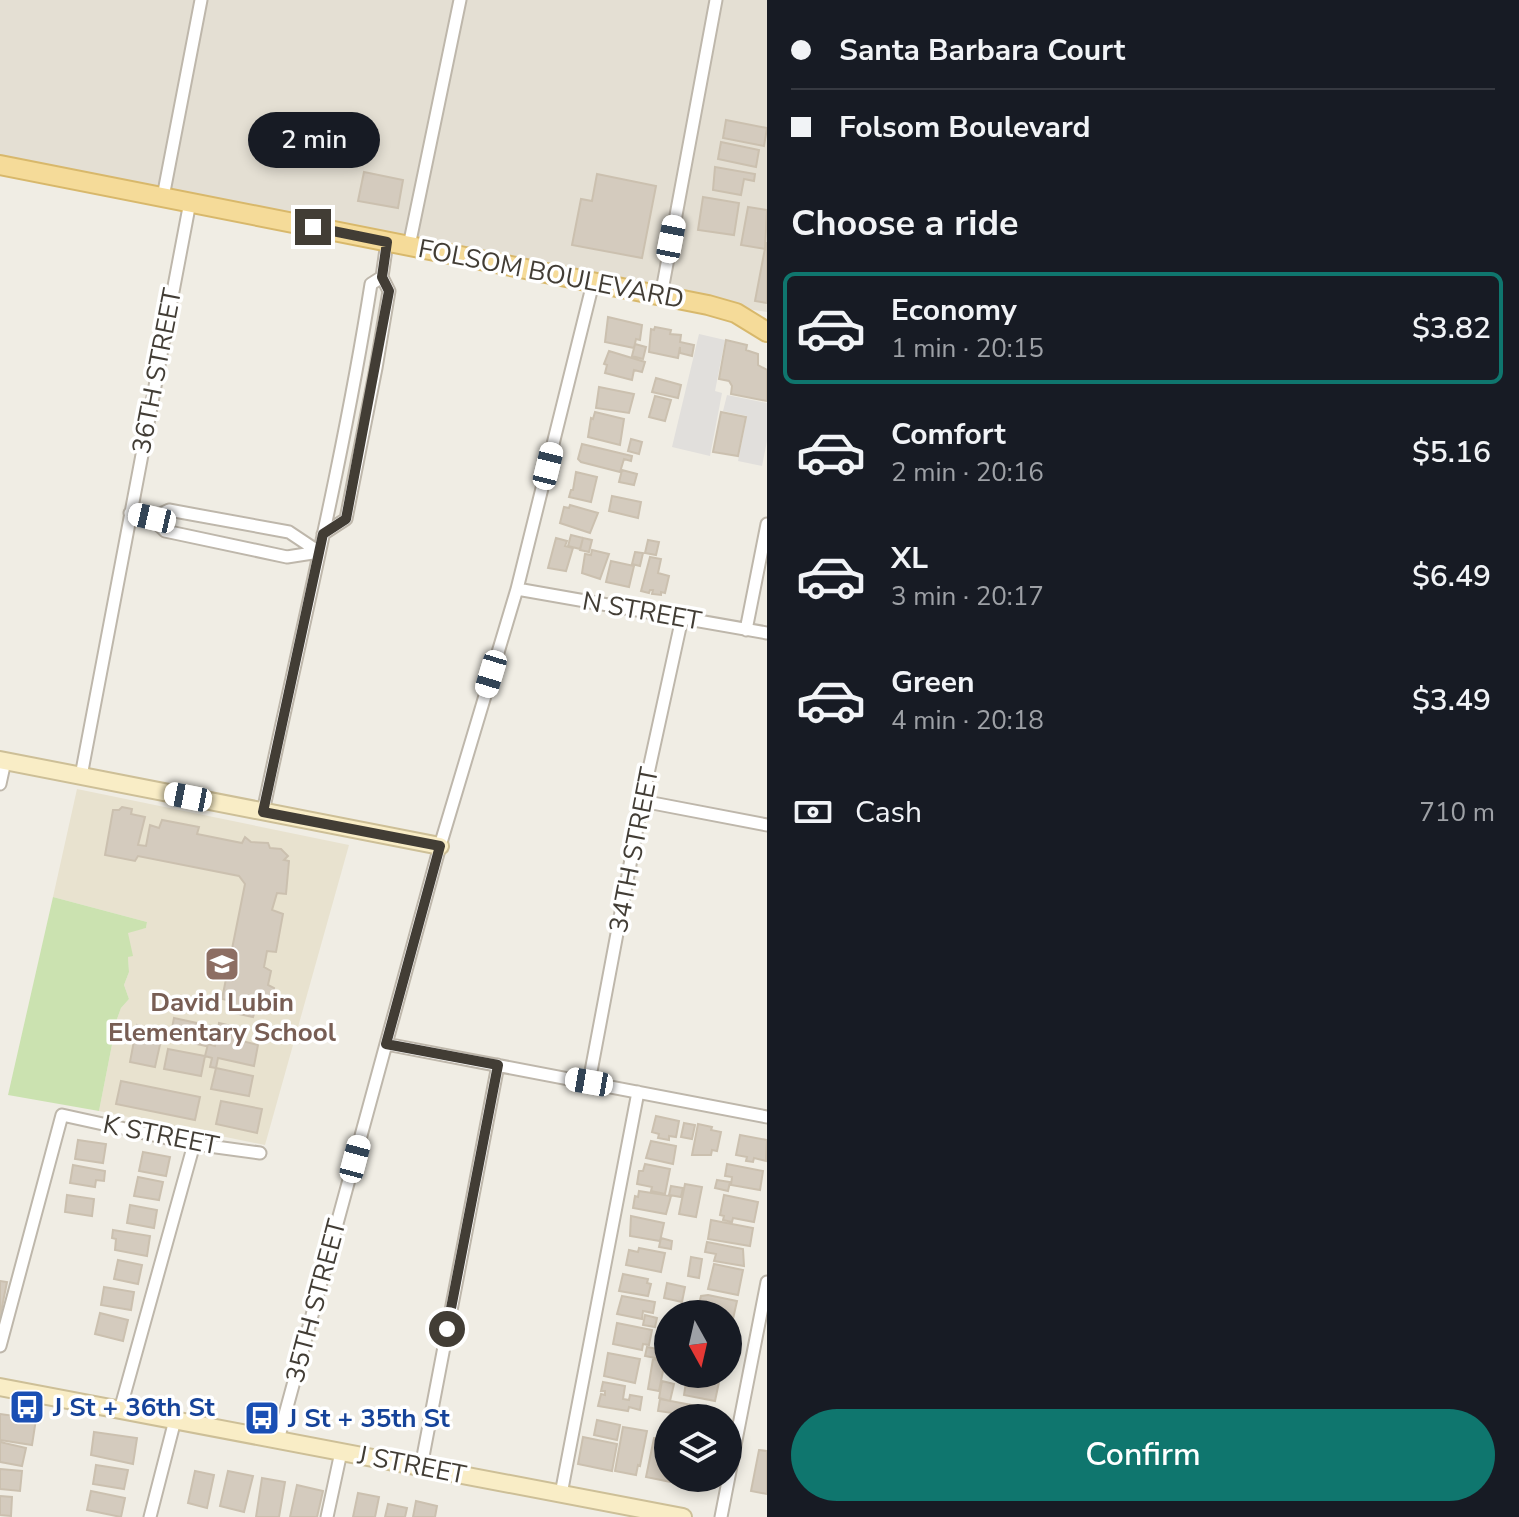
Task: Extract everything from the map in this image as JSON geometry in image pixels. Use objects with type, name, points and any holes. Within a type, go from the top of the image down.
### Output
[{"type":"main road","name":"FOLSOM BOULEVARD","points":[[0,165],[723,309],[767,332]]},
{"type":"main road","points":[[3,761],[440,846]]},
{"type":"main road","name":"J STREET","points":[[0,1387],[683,1517]]},
{"type":"street","points":[[163,197],[201,0]]},
{"type":"street","points":[[409,246],[460,0]]},
{"type":"street","points":[[661,296],[716,0]]},
{"type":"street","name":"36TH STREET","points":[[81,776],[190,202]]},
{"type":"street","points":[[323,534],[346,519],[389,291],[382,277],[387,242]]},
{"type":"street","points":[[263,812],[358,364],[371,284],[382,277]]},
{"type":"street","name":"35TH STREET","points":[[278,1440],[440,846],[517,589],[593,283]]},
{"type":"street","points":[[358,364],[376,368]]},
{"type":"street","points":[[152,518],[169,510],[289,532],[319,552]]},
{"type":"street","points":[[130,513],[152,518],[165,531],[287,557],[319,552]]},
{"type":"street","points":[[746,630],[767,524]]},
{"type":"street","name":"N STREET","points":[[517,589],[767,633]]},
{"type":"street","name":"34TH STREET","points":[[589,1082],[642,801],[682,618]]},
{"type":"street","points":[[0,784],[3,761]]},
{"type":"street","points":[[642,801],[767,825]]},
{"type":"street","points":[[386,1044],[767,1117]]},
{"type":"street","points":[[421,1467],[498,1065]]},
{"type":"street","points":[[561,1494],[638,1092]]},
{"type":"street","name":"K STREET","points":[[0,1346],[62,1115],[194,1144],[260,1153]]},
{"type":"street","points":[[120,1410],[194,1144]]},
{"type":"street","points":[[721,1517],[767,1282]]},
{"type":"street","points":[[150,1517],[175,1420]]},
{"type":"street","points":[[327,1517],[341,1452]]},
{"type":"shaded area","points":[[0,0],[767,0],[767,312],[661,296],[0,166]]},
{"type":"shaded area","points":[[699,334],[725,340],[715,391],[722,393],[710,456],[672,447]]},
{"type":"shaded area","points":[[727,395],[767,403],[767,441],[762,466],[738,461],[747,416],[723,411]]},
{"type":"shaded area","name":"David Lubin Elementary School","points":[[77,789],[349,845],[265,1145],[99,1111],[117,1019],[129,999],[124,985],[129,972],[128,957],[132,955],[127,932],[146,928],[147,922],[53,897]]},
{"type":"green space","points":[[53,897],[147,922],[146,928],[128,933],[133,956],[128,957],[129,972],[124,985],[129,999],[117,1019],[99,1111],[8,1095]]},
{"type":"building","points":[[726,120],[767,128],[764,146],[723,138]]},
{"type":"building","points":[[721,142],[759,150],[756,167],[718,159]]},
{"type":"building","points":[[715,167],[755,174],[754,181],[744,179],[741,195],[713,190]]},
{"type":"building","points":[[364,172],[403,180],[398,208],[358,201]]},
{"type":"building","points":[[597,174],[656,186],[642,258],[572,245],[581,199],[592,201]]},
{"type":"building","points":[[703,197],[739,203],[734,235],[698,230]]},
{"type":"building","points":[[748,207],[767,210],[765,249],[741,245]]},
{"type":"building","points":[[767,243],[767,303],[755,301]]},
{"type":"building","points":[[608,317],[642,325],[640,340],[636,339],[634,348],[605,342]]},
{"type":"building","points":[[651,329],[671,330],[670,334],[681,335],[680,342],[694,345],[692,356],[680,353],[680,347],[678,358],[649,352]]},
{"type":"building","points":[[726,340],[747,345],[746,350],[758,354],[758,365],[767,370],[767,401],[731,394],[729,381],[719,379]]},
{"type":"building","points":[[635,344],[646,347],[643,359],[632,356]]},
{"type":"building","points":[[609,351],[645,362],[642,372],[634,370],[632,380],[605,373],[607,365],[604,364]]},
{"type":"building","points":[[656,378],[681,385],[678,398],[652,392]]},
{"type":"building","points":[[599,387],[634,394],[629,413],[596,408]]},
{"type":"building","points":[[655,396],[671,400],[665,421],[649,417]]},
{"type":"building","points":[[595,412],[624,419],[620,445],[588,437]]},
{"type":"building","points":[[721,412],[746,417],[738,456],[713,452]]},
{"type":"building","points":[[631,439],[642,442],[639,454],[628,451]]},
{"type":"building","points":[[582,444],[632,456],[631,461],[624,459],[620,472],[581,462],[578,459]]},
{"type":"building","points":[[622,470],[637,474],[634,485],[619,482]]},
{"type":"building","points":[[576,472],[597,477],[591,502],[569,497]]},
{"type":"building","points":[[612,496],[641,502],[638,518],[609,511]]},
{"type":"building","points":[[570,505],[598,513],[590,533],[560,523],[564,507],[569,508]]},
{"type":"building","points":[[571,535],[583,538],[580,549],[568,546]]},
{"type":"building","points":[[556,538],[567,541],[565,546],[573,548],[566,571],[548,568]]},
{"type":"building","points":[[583,538],[592,540],[589,552],[580,550]]},
{"type":"building","points":[[648,540],[659,542],[656,555],[645,553]]},
{"type":"building","points":[[592,550],[609,554],[600,579],[582,573],[585,554],[591,555]]},
{"type":"building","points":[[635,552],[643,553],[640,566],[632,564]]},
{"type":"building","points":[[650,557],[661,559],[658,573],[669,576],[665,593],[661,592],[661,595],[652,594],[653,590],[649,593],[641,591]]},
{"type":"building","points":[[611,561],[634,566],[629,587],[606,582]]},
{"type":"building","points":[[122,807],[132,809],[131,814],[145,817],[138,845],[146,846],[150,825],[159,828],[162,820],[199,827],[197,834],[242,843],[245,837],[251,842],[268,843],[270,848],[281,849],[288,856],[284,860],[289,861],[286,894],[277,893],[272,910],[283,914],[276,952],[267,951],[264,967],[271,971],[268,985],[274,988],[272,996],[267,996],[263,1011],[256,1008],[253,1017],[229,1012],[232,1001],[222,999],[245,884],[239,876],[138,856],[135,861],[105,855],[113,810]]},
{"type":"building","points":[[174,1018],[211,1026],[206,1046],[170,1038]]},
{"type":"building","points":[[219,1023],[236,1027],[234,1039],[258,1045],[254,1066],[218,1058],[216,1068],[210,1067],[212,1058],[205,1056],[208,1044],[215,1046]]},
{"type":"building","points":[[137,1025],[163,1031],[155,1067],[130,1062]]},
{"type":"building","points":[[168,1049],[205,1056],[201,1076],[164,1069]]},
{"type":"building","points":[[216,1068],[253,1076],[249,1096],[211,1089]]},
{"type":"building","points":[[121,1081],[200,1097],[195,1120],[116,1104]]},
{"type":"building","points":[[221,1101],[262,1109],[257,1133],[216,1124]]},
{"type":"building","points":[[656,1116],[679,1121],[676,1137],[669,1136],[669,1140],[658,1138],[659,1134],[652,1132]]},
{"type":"building","points":[[684,1123],[695,1125],[692,1139],[681,1137]]},
{"type":"building","points":[[698,1124],[721,1132],[717,1151],[712,1150],[711,1155],[692,1155]]},
{"type":"building","points":[[740,1135],[767,1140],[766,1161],[754,1158],[753,1162],[746,1161],[747,1157],[736,1155]]},
{"type":"building","points":[[78,1140],[106,1144],[103,1163],[75,1159]]},
{"type":"building","points":[[651,1141],[676,1146],[673,1164],[646,1158]]},
{"type":"building","points":[[143,1152],[170,1157],[166,1176],[139,1171]]},
{"type":"building","points":[[645,1164],[670,1169],[665,1194],[637,1184],[639,1171],[643,1171]]},
{"type":"building","points":[[727,1164],[763,1171],[760,1190],[731,1185],[732,1177],[725,1176]]},
{"type":"building","points":[[73,1165],[105,1171],[104,1181],[96,1180],[95,1187],[70,1183]]},
{"type":"building","points":[[138,1177],[163,1182],[159,1200],[134,1196]]},
{"type":"building","points":[[717,1180],[730,1182],[728,1191],[715,1188]]},
{"type":"building","points":[[685,1184],[702,1187],[696,1217],[679,1214]]},
{"type":"building","points":[[671,1186],[683,1188],[681,1197],[669,1195]]},
{"type":"building","points":[[639,1191],[671,1196],[666,1214],[633,1208]]},
{"type":"building","points":[[67,1195],[94,1199],[92,1216],[65,1212]]},
{"type":"building","points":[[724,1195],[758,1202],[754,1222],[733,1218],[732,1222],[723,1220],[724,1216],[720,1215]]},
{"type":"building","points":[[130,1205],[157,1210],[154,1228],[127,1223]]},
{"type":"building","points":[[631,1216],[664,1223],[660,1241],[630,1236]]},
{"type":"building","points":[[711,1220],[753,1228],[750,1246],[708,1239]]},
{"type":"building","points":[[113,1230],[150,1236],[147,1256],[115,1250]]},
{"type":"building","points":[[661,1238],[672,1241],[671,1249],[659,1247]]},
{"type":"building","points":[[707,1242],[743,1249],[744,1266],[714,1261],[716,1254],[705,1252]]},
{"type":"building","points":[[639,1248],[665,1253],[661,1272],[626,1265],[629,1250],[638,1252]]},
{"type":"building","points":[[691,1257],[702,1259],[699,1278],[688,1276]]},
{"type":"building","points":[[118,1260],[142,1265],[138,1284],[114,1279]]},
{"type":"building","points":[[714,1264],[743,1270],[738,1295],[708,1289]]},
{"type":"building","points":[[623,1274],[648,1279],[647,1283],[651,1284],[648,1296],[619,1291]]},
{"type":"building","points":[[0,1281],[7,1282],[0,1317]]},
{"type":"building","points":[[667,1283],[685,1287],[682,1300],[664,1298]]},
{"type":"building","points":[[104,1287],[134,1292],[131,1310],[101,1305]]},
{"type":"building","points":[[708,1295],[732,1300],[700,1300],[701,1296]]},
{"type":"building","points":[[622,1296],[654,1302],[653,1313],[643,1311],[642,1319],[617,1314]]},
{"type":"building","points":[[100,1313],[128,1320],[123,1341],[95,1334]]},
{"type":"building","points":[[645,1315],[654,1317],[654,1327],[643,1325]]},
{"type":"building","points":[[617,1323],[652,1330],[649,1345],[643,1344],[642,1350],[613,1344]]},
{"type":"building","points":[[647,1347],[654,1348],[654,1358],[645,1356]]},
{"type":"building","points":[[608,1353],[640,1359],[635,1383],[604,1376]]},
{"type":"building","points":[[654,1359],[654,1388],[660,1388],[659,1391],[648,1389]]},
{"type":"building","points":[[603,1382],[625,1386],[623,1399],[629,1400],[630,1395],[642,1397],[640,1410],[598,1406],[601,1394],[605,1395],[605,1391],[601,1391]]},
{"type":"building","points":[[661,1388],[673,1388],[670,1401],[659,1398]]},
{"type":"building","points":[[685,1388],[718,1388],[715,1401],[684,1395]]},
{"type":"building","points":[[660,1399],[686,1404],[659,1404]]},
{"type":"building","points":[[0,1414],[36,1419],[32,1445],[0,1440]]},
{"type":"building","points":[[597,1420],[620,1425],[617,1440],[594,1435]]},
{"type":"building","points":[[623,1427],[647,1431],[636,1475],[615,1471]]},
{"type":"building","points":[[94,1432],[137,1438],[133,1464],[91,1455]]},
{"type":"building","points":[[583,1437],[617,1444],[612,1471],[578,1464]]},
{"type":"building","points":[[654,1438],[654,1479],[646,1477]]},
{"type":"building","points":[[0,1442],[26,1448],[22,1466],[0,1462]]},
{"type":"building","points":[[759,1450],[767,1451],[767,1494],[751,1491]]},
{"type":"building","points":[[96,1465],[128,1470],[124,1489],[93,1484]]},
{"type":"building","points":[[0,1469],[22,1471],[20,1491],[0,1489]]},
{"type":"building","points":[[195,1471],[214,1475],[207,1508],[188,1503]]},
{"type":"building","points":[[228,1471],[253,1476],[244,1512],[220,1506]]},
{"type":"building","points":[[262,1478],[285,1482],[279,1517],[256,1517]]},
{"type":"building","points":[[297,1485],[323,1491],[317,1517],[290,1517]]},
{"type":"building","points":[[91,1491],[125,1498],[121,1517],[87,1510]]},
{"type":"building","points":[[358,1493],[379,1497],[375,1517],[353,1517]]},
{"type":"building","points":[[0,1496],[12,1497],[11,1516],[0,1515]]},
{"type":"building","points":[[416,1501],[437,1506],[435,1517],[413,1517]]},
{"type":"building","points":[[388,1504],[407,1508],[405,1517],[385,1517]]},
{"type":"place","name":"David Lubin Elementary School","points":[[222,964]]},
{"type":"place","name":"J St + 36th St","points":[[27,1407]]},
{"type":"place","name":"J St + 35th St","points":[[262,1418]]},
{"type":"route","points":[[313,227],[387,242],[382,277],[389,291],[346,519],[323,534],[263,812],[440,846],[386,1044],[498,1065],[447,1329]]}]
